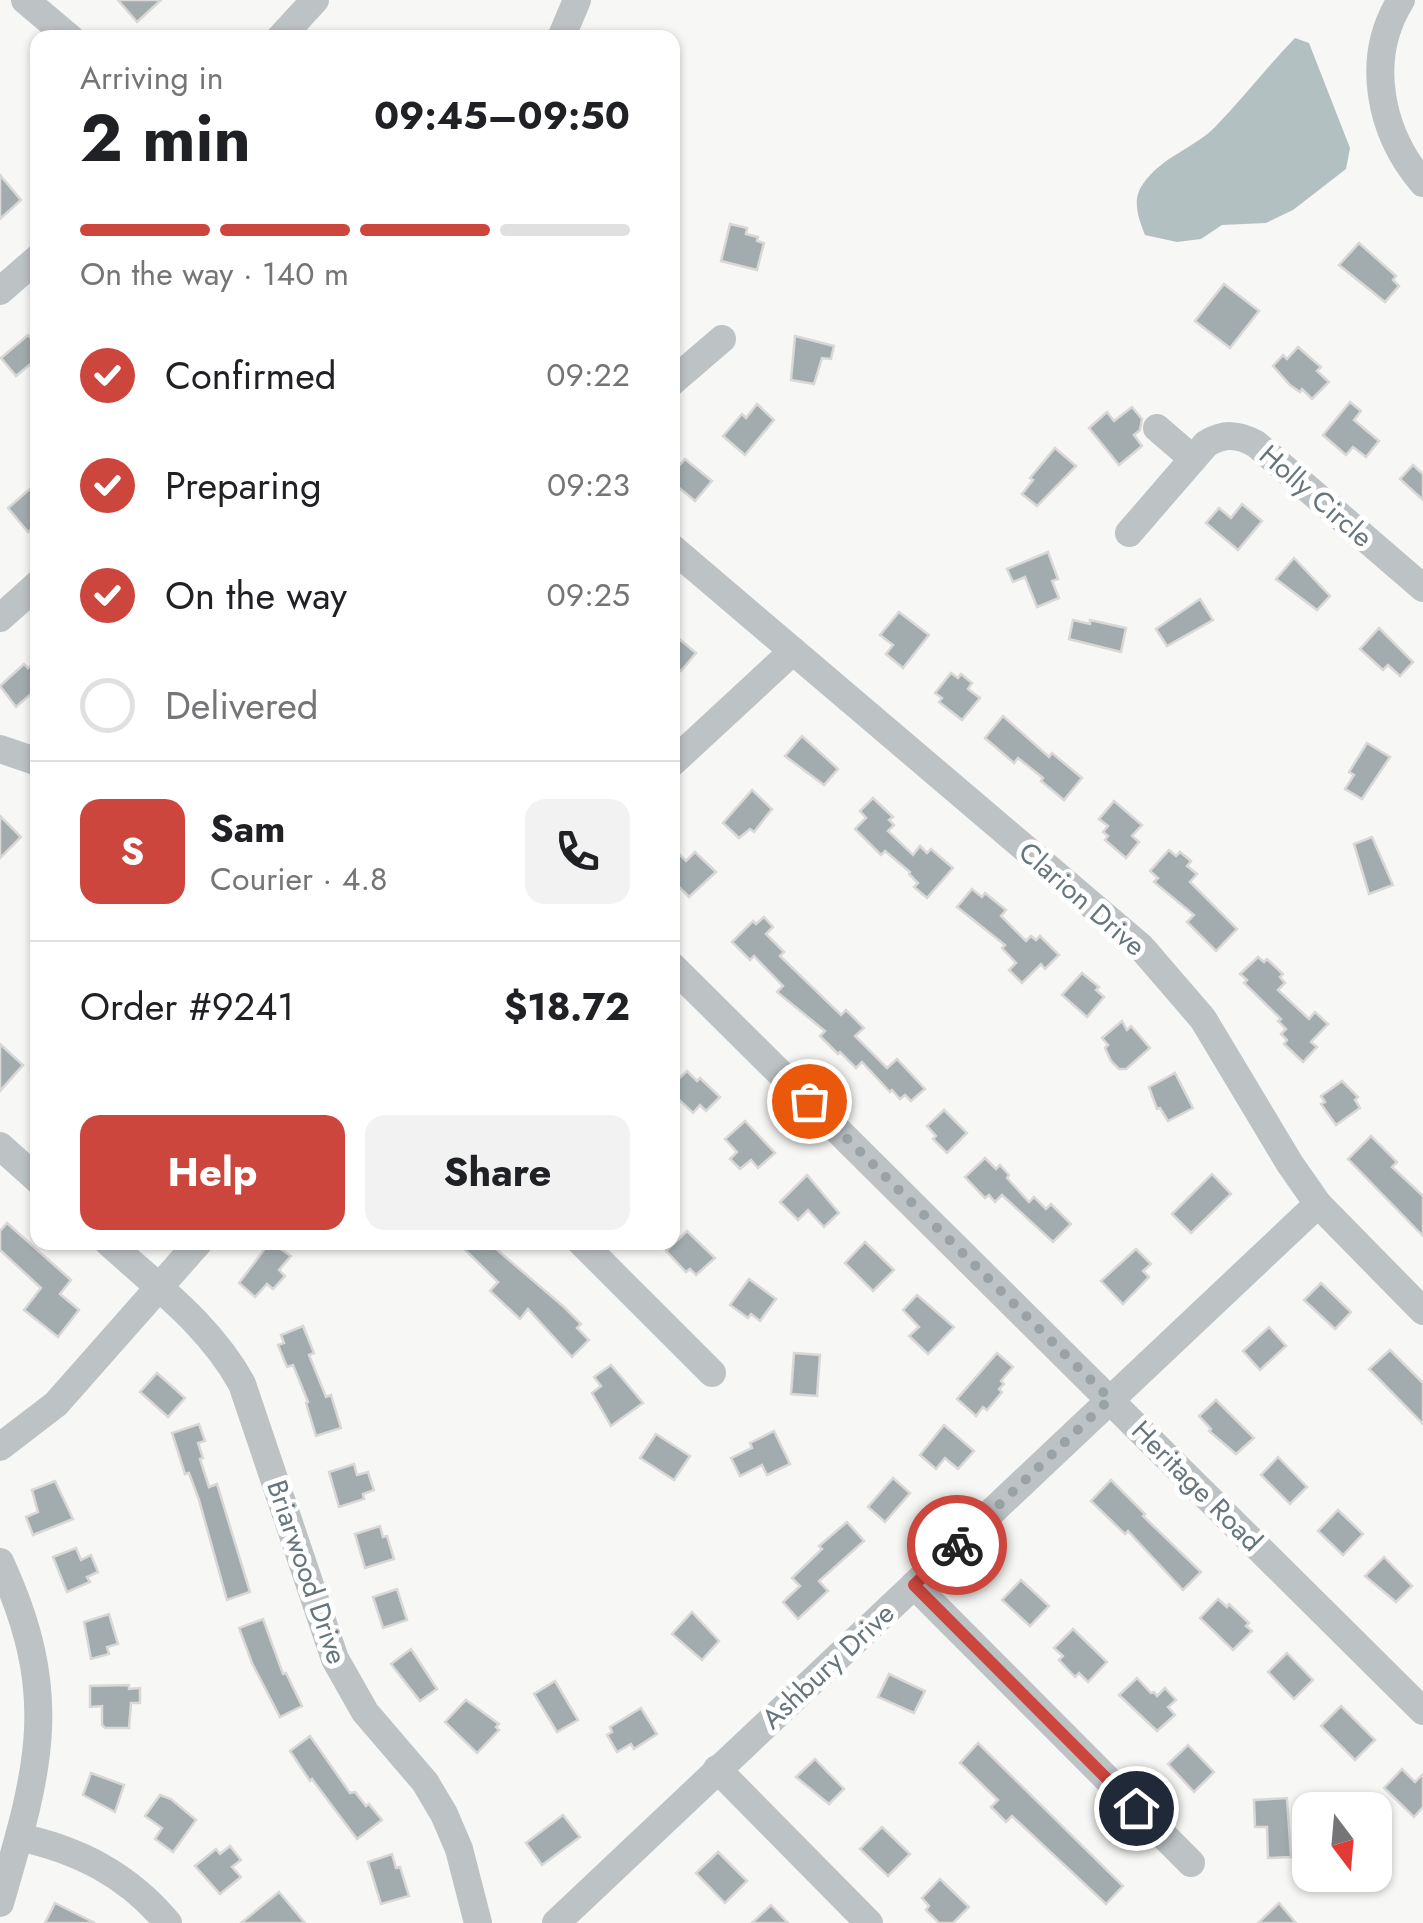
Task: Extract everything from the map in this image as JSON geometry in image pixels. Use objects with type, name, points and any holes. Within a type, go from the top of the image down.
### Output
[{"type":"street","points":[[25,0],[61,30]]},
{"type":"street","points":[[288,30],[316,0]]},
{"type":"street","points":[[564,30],[577,0]]},
{"type":"street","points":[[1401,0],[1386,34],[1381,90],[1393,139],[1423,183]]},
{"type":"street","points":[[0,291],[30,265]]},
{"type":"street","points":[[680,375],[722,339]]},
{"type":"street","points":[[1130,533],[1193,459],[1157,428]]},
{"type":"street","name":"Holly Circle","points":[[1193,459],[1217,437],[1232,435],[1256,444],[1423,588]]},
{"type":"street","name":"Clarion Drive","points":[[680,555],[1089,901],[1172,979],[1232,1062],[1267,1127],[1318,1204],[1423,1311]]},
{"type":"street","points":[[0,618],[30,591]]},
{"type":"street","points":[[680,756],[793,652]]},
{"type":"street","points":[[0,749],[30,759]]},
{"type":"street","name":"Heritage Road","points":[[680,974],[1423,1711]]},
{"type":"street","points":[[0,1146],[30,1173]]},
{"type":"street","name":"Ashbury Drive","points":[[556,1923],[1318,1204]]},
{"type":"street","name":"Briarwood Drive","points":[[117,1250],[212,1338],[242,1384],[335,1659],[366,1712],[425,1782],[444,1814],[459,1849],[478,1923]]},
{"type":"street","points":[[0,1446],[56,1404],[192,1250]]},
{"type":"street","points":[[590,1250],[712,1372]]},
{"type":"street","points":[[0,1562],[26,1627],[39,1689],[40,1731],[37,1766],[0,1903]]},
{"type":"street","points":[[914,1585],[1191,1863]]},
{"type":"street","points":[[717,1769],[868,1923]]},
{"type":"street","points":[[19,1838],[74,1852],[102,1866],[129,1884],[168,1923]]},
{"type":"shaded area","points":[[1295,38],[1309,43],[1350,148],[1346,169],[1293,210],[1266,223],[1222,225],[1201,239],[1177,242],[1145,235],[1137,203],[1143,184],[1159,167],[1216,126]]},
{"type":"building","points":[[118,0],[161,0],[137,22]]},
{"type":"building","points":[[0,175],[21,200],[0,219]]},
{"type":"building","points":[[730,224],[747,228],[746,234],[764,243],[757,270],[721,261]]},
{"type":"building","points":[[1359,243],[1396,276],[1393,280],[1399,286],[1385,302],[1339,265]]},
{"type":"building","points":[[1224,284],[1259,311],[1230,348],[1195,321]]},
{"type":"building","points":[[795,336],[834,346],[831,359],[822,358],[814,384],[791,380]]},
{"type":"building","points":[[30,337],[30,365],[16,376],[1,358]]},
{"type":"building","points":[[1298,347],[1321,367],[1317,371],[1329,382],[1312,399],[1302,389],[1300,392],[1290,385],[1273,366]]},
{"type":"building","points":[[1350,402],[1361,411],[1354,420],[1379,441],[1366,457],[1353,447],[1346,455],[1323,435]]},
{"type":"building","points":[[757,404],[774,420],[745,455],[723,436]]},
{"type":"building","points":[[1132,407],[1142,419],[1140,430],[1134,435],[1142,446],[1119,465],[1089,428],[1107,412],[1114,421]]},
{"type":"building","points":[[1055,448],[1076,466],[1037,506],[1022,494]]},
{"type":"building","points":[[685,459],[712,481],[695,501],[680,489],[680,465]]},
{"type":"building","points":[[1413,465],[1423,474],[1423,500],[1400,479]]},
{"type":"building","points":[[30,489],[30,530],[28,532],[8,508]]},
{"type":"building","points":[[1242,504],[1262,521],[1238,550],[1206,523],[1219,508],[1231,518]]},
{"type":"building","points":[[1048,552],[1058,579],[1052,581],[1059,598],[1037,607],[1025,577],[1013,582],[1007,569]]},
{"type":"building","points":[[1294,558],[1330,596],[1317,610],[1276,579]]},
{"type":"building","points":[[1200,599],[1213,620],[1167,646],[1156,629]]},
{"type":"building","points":[[899,612],[929,635],[903,668],[886,654],[893,645],[880,635]]},
{"type":"building","points":[[1073,620],[1126,628],[1121,652],[1069,639]]},
{"type":"building","points":[[1379,628],[1413,662],[1400,676],[1388,665],[1383,670],[1360,649]]},
{"type":"building","points":[[680,640],[696,653],[680,670]]},
{"type":"building","points":[[24,664],[28,668],[30,695],[16,707],[0,686]]},
{"type":"building","points":[[951,673],[958,678],[961,674],[972,683],[968,689],[980,698],[962,720],[939,702],[942,698],[935,693]]},
{"type":"building","points":[[1003,716],[1049,757],[1052,753],[1082,778],[1064,800],[1018,758],[1014,763],[985,738]]},
{"type":"building","points":[[802,736],[838,769],[824,785],[785,756]]},
{"type":"building","points":[[1367,743],[1390,757],[1362,799],[1345,789],[1354,775],[1349,772]]},
{"type":"building","points":[[752,790],[772,809],[754,832],[750,829],[739,838],[723,823]]},
{"type":"building","points":[[873,798],[893,817],[889,820],[894,825],[888,831],[913,855],[920,846],[927,853],[931,849],[953,868],[927,898],[914,887],[918,883],[910,872],[885,851],[881,855],[855,829],[866,818],[860,811]]},
{"type":"building","points":[[1114,801],[1142,825],[1132,836],[1139,842],[1126,858],[1105,840],[1108,836],[1103,832],[1108,826],[1099,819]]},
{"type":"building","points":[[0,816],[21,837],[0,858]]},
{"type":"building","points":[[1372,837],[1393,885],[1369,894],[1354,844]]},
{"type":"building","points":[[1169,850],[1176,856],[1180,852],[1191,861],[1187,866],[1197,874],[1190,882],[1237,929],[1216,951],[1187,922],[1194,915],[1154,882],[1158,878],[1150,871]]},
{"type":"building","points":[[695,852],[716,872],[689,897],[680,888],[680,855],[686,861]]},
{"type":"building","points":[[972,889],[982,897],[985,893],[1006,910],[1001,916],[1026,941],[1031,936],[1036,940],[1040,936],[1059,955],[1045,969],[1041,964],[1022,983],[1009,970],[1016,963],[1002,948],[1005,945],[957,907]]},
{"type":"building","points":[[764,917],[773,927],[766,934],[784,952],[780,956],[841,1015],[846,1010],[864,1028],[855,1036],[887,1068],[897,1059],[925,1089],[911,1101],[905,1095],[900,1099],[862,1062],[856,1068],[838,1054],[820,1036],[825,1031],[777,992],[783,986],[754,956],[750,960],[732,942],[753,921],[756,924]]},
{"type":"building","points":[[1258,957],[1264,962],[1267,959],[1283,974],[1280,977],[1285,983],[1278,990],[1309,1019],[1315,1012],[1328,1024],[1311,1042],[1317,1047],[1303,1062],[1284,1044],[1287,1040],[1281,1034],[1286,1029],[1278,1021],[1281,1019],[1244,983],[1247,980],[1240,974]]},
{"type":"building","points":[[1082,973],[1099,987],[1096,990],[1104,997],[1087,1017],[1062,995]]},
{"type":"building","points":[[1122,1021],[1127,1030],[1131,1026],[1150,1048],[1126,1069],[1119,1069],[1111,1061],[1105,1048],[1108,1045],[1102,1038]]},
{"type":"building","points":[[0,1044],[23,1065],[0,1091]]},
{"type":"building","points":[[687,1071],[720,1097],[706,1111],[700,1105],[693,1113],[680,1101],[680,1078]]},
{"type":"building","points":[[1175,1073],[1193,1108],[1168,1121],[1157,1109],[1149,1087]]},
{"type":"building","points":[[1342,1081],[1358,1097],[1355,1100],[1360,1108],[1336,1125],[1321,1104],[1325,1102],[1321,1096]]},
{"type":"building","points":[[944,1110],[967,1133],[947,1153],[927,1126]]},
{"type":"building","points":[[745,1121],[775,1153],[758,1168],[751,1160],[740,1169],[730,1159],[737,1152],[725,1139]]},
{"type":"building","points":[[1371,1136],[1397,1162],[1392,1167],[1423,1196],[1423,1236],[1348,1159]]},
{"type":"building","points":[[985,1158],[996,1169],[1000,1165],[1029,1202],[1034,1197],[1046,1209],[1051,1204],[1071,1224],[1053,1242],[1002,1195],[995,1202],[989,1195],[985,1198],[965,1177]]},
{"type":"building","points":[[1212,1174],[1231,1194],[1191,1233],[1172,1214]]},
{"type":"building","points":[[807,1175],[839,1213],[824,1227],[808,1210],[798,1220],[780,1202]]},
{"type":"building","points":[[7,1223],[30,1243],[30,1250],[37,1250],[71,1280],[60,1294],[79,1310],[58,1337],[24,1310],[41,1288],[0,1250],[0,1231]]},
{"type":"building","points":[[687,1231],[715,1258],[696,1275],[690,1269],[686,1272],[666,1251],[680,1250],[680,1238]]},
{"type":"building","points":[[865,1242],[894,1270],[873,1291],[845,1263]]},
{"type":"building","points":[[1136,1249],[1151,1264],[1143,1271],[1149,1277],[1123,1304],[1101,1281]]},
{"type":"building","points":[[264,1250],[282,1250],[291,1256],[279,1270],[285,1276],[273,1289],[267,1284],[255,1297],[239,1283]]},
{"type":"building","points":[[465,1250],[497,1250],[564,1307],[581,1324],[577,1328],[589,1340],[572,1357],[528,1309],[520,1319],[490,1291],[498,1282]]},
{"type":"building","points":[[749,1279],[776,1299],[760,1321],[730,1305]]},
{"type":"building","points":[[1321,1283],[1351,1312],[1335,1329],[1304,1300]]},
{"type":"building","points":[[917,1295],[954,1327],[928,1354],[909,1336],[919,1327],[903,1310]]},
{"type":"building","points":[[303,1326],[314,1353],[309,1355],[326,1397],[331,1395],[341,1428],[316,1436],[293,1365],[287,1367],[278,1345],[284,1343],[281,1335]]},
{"type":"building","points":[[1269,1327],[1286,1346],[1260,1370],[1243,1351]]},
{"type":"building","points":[[1390,1350],[1423,1383],[1423,1424],[1369,1369]]},
{"type":"building","points":[[794,1353],[820,1355],[817,1396],[791,1394]]},
{"type":"building","points":[[997,1353],[1013,1367],[1001,1381],[1002,1392],[987,1410],[983,1407],[976,1416],[957,1399]]},
{"type":"building","points":[[611,1365],[643,1403],[611,1426],[592,1393],[601,1386],[594,1377]]},
{"type":"building","points":[[157,1373],[185,1398],[168,1417],[140,1392]]},
{"type":"building","points":[[1216,1400],[1254,1438],[1236,1454],[1209,1431],[1199,1416]]},
{"type":"building","points":[[199,1424],[205,1441],[198,1443],[203,1458],[200,1459],[209,1487],[217,1484],[250,1592],[227,1600],[199,1500],[189,1473],[185,1474],[172,1433]]},
{"type":"building","points":[[944,1425],[974,1451],[958,1469],[945,1458],[936,1469],[920,1455]]},
{"type":"building","points":[[774,1431],[790,1464],[767,1475],[762,1465],[740,1476],[731,1458]]},
{"type":"building","points":[[656,1434],[690,1456],[674,1480],[640,1458]]},
{"type":"building","points":[[1278,1457],[1307,1487],[1290,1504],[1261,1475]]},
{"type":"building","points":[[354,1464],[357,1475],[368,1472],[374,1490],[363,1494],[364,1499],[339,1507],[329,1472]]},
{"type":"building","points":[[893,1478],[910,1493],[885,1522],[868,1507]]},
{"type":"building","points":[[1111,1480],[1201,1572],[1183,1590],[1128,1531],[1125,1534],[1091,1501]]},
{"type":"building","points":[[55,1481],[73,1519],[33,1535],[26,1517],[38,1512],[32,1490]]},
{"type":"building","points":[[1338,1510],[1363,1534],[1343,1555],[1318,1531]]},
{"type":"building","points":[[847,1522],[864,1541],[819,1581],[828,1591],[798,1619],[783,1602],[800,1586],[792,1578],[822,1549],[819,1546]]},
{"type":"building","points":[[380,1526],[394,1559],[365,1568],[355,1534]]},
{"type":"building","points":[[76,1548],[81,1560],[91,1555],[98,1572],[87,1577],[90,1582],[67,1592],[53,1557]]},
{"type":"building","points":[[1384,1557],[1412,1586],[1396,1602],[1365,1576]]},
{"type":"building","points":[[1021,1580],[1049,1606],[1030,1626],[1002,1600]]},
{"type":"building","points":[[397,1589],[407,1620],[383,1628],[373,1597]]},
{"type":"building","points":[[1218,1599],[1227,1607],[1229,1604],[1252,1631],[1233,1650],[1200,1618]]},
{"type":"building","points":[[692,1612],[719,1641],[702,1660],[672,1634]]},
{"type":"building","points":[[109,1614],[118,1644],[107,1647],[109,1654],[91,1659],[84,1622]]},
{"type":"building","points":[[263,1619],[283,1674],[286,1673],[302,1706],[280,1717],[239,1628]]},
{"type":"building","points":[[1073,1629],[1107,1662],[1088,1682],[1079,1673],[1075,1677],[1054,1648]]},
{"type":"building","points":[[411,1649],[437,1689],[420,1701],[391,1664]]},
{"type":"building","points":[[1287,1653],[1313,1680],[1294,1699],[1268,1672]]},
{"type":"building","points":[[889,1674],[925,1691],[914,1713],[878,1697]]},
{"type":"building","points":[[1137,1678],[1151,1693],[1157,1696],[1165,1688],[1176,1700],[1168,1707],[1175,1715],[1157,1731],[1119,1695]]},
{"type":"building","points":[[555,1681],[578,1720],[557,1732],[534,1694]]},
{"type":"building","points":[[129,1685],[129,1689],[140,1688],[140,1703],[131,1703],[129,1728],[105,1728],[102,1706],[90,1707],[90,1686]]},
{"type":"building","points":[[466,1700],[499,1724],[499,1730],[477,1753],[445,1722]]},
{"type":"building","points":[[1341,1706],[1375,1740],[1355,1760],[1321,1726]]},
{"type":"building","points":[[641,1708],[657,1734],[634,1749],[631,1744],[617,1752],[607,1735],[612,1732],[610,1727]]},
{"type":"building","points":[[310,1736],[350,1793],[355,1792],[382,1820],[357,1839],[290,1751]]},
{"type":"building","points":[[978,1743],[1123,1886],[1106,1904],[1012,1816],[1006,1822],[991,1807],[998,1800],[960,1763]]},
{"type":"building","points":[[1188,1745],[1214,1772],[1194,1792],[1168,1764]]},
{"type":"building","points":[[815,1759],[844,1789],[829,1804],[796,1777]]},
{"type":"building","points":[[1402,1769],[1415,1782],[1423,1774],[1423,1807],[1414,1817],[1384,1788]]},
{"type":"building","points":[[91,1773],[124,1785],[115,1812],[83,1795]]},
{"type":"building","points":[[160,1795],[196,1820],[173,1852],[155,1839],[162,1828],[145,1816]]},
{"type":"building","points":[[1287,1798],[1291,1857],[1268,1858],[1267,1827],[1255,1827],[1254,1800]]},
{"type":"building","points":[[563,1815],[580,1837],[542,1865],[526,1843]]},
{"type":"building","points":[[882,1827],[910,1854],[888,1876],[860,1849]]},
{"type":"building","points":[[230,1846],[241,1860],[232,1867],[241,1877],[220,1894],[195,1866],[216,1849],[220,1854]]},
{"type":"building","points":[[718,1852],[747,1881],[725,1903],[696,1873]]},
{"type":"building","points":[[392,1854],[409,1896],[381,1904],[368,1862]]},
{"type":"building","points":[[940,1879],[969,1907],[953,1923],[939,1923],[926,1910],[929,1906],[922,1898]]},
{"type":"building","points":[[279,1892],[305,1923],[241,1923]]},
{"type":"building","points":[[55,1903],[95,1923],[45,1923]]},
{"type":"building","points":[[1279,1903],[1296,1923],[1258,1923]]},
{"type":"building","points":[[771,1905],[788,1923],[752,1923]]},
{"type":"way so far","points":[[809,1101],[1110,1399],[957,1545]]},
{"type":"route","points":[[957,1545],[914,1585],[1136,1808]]}]
